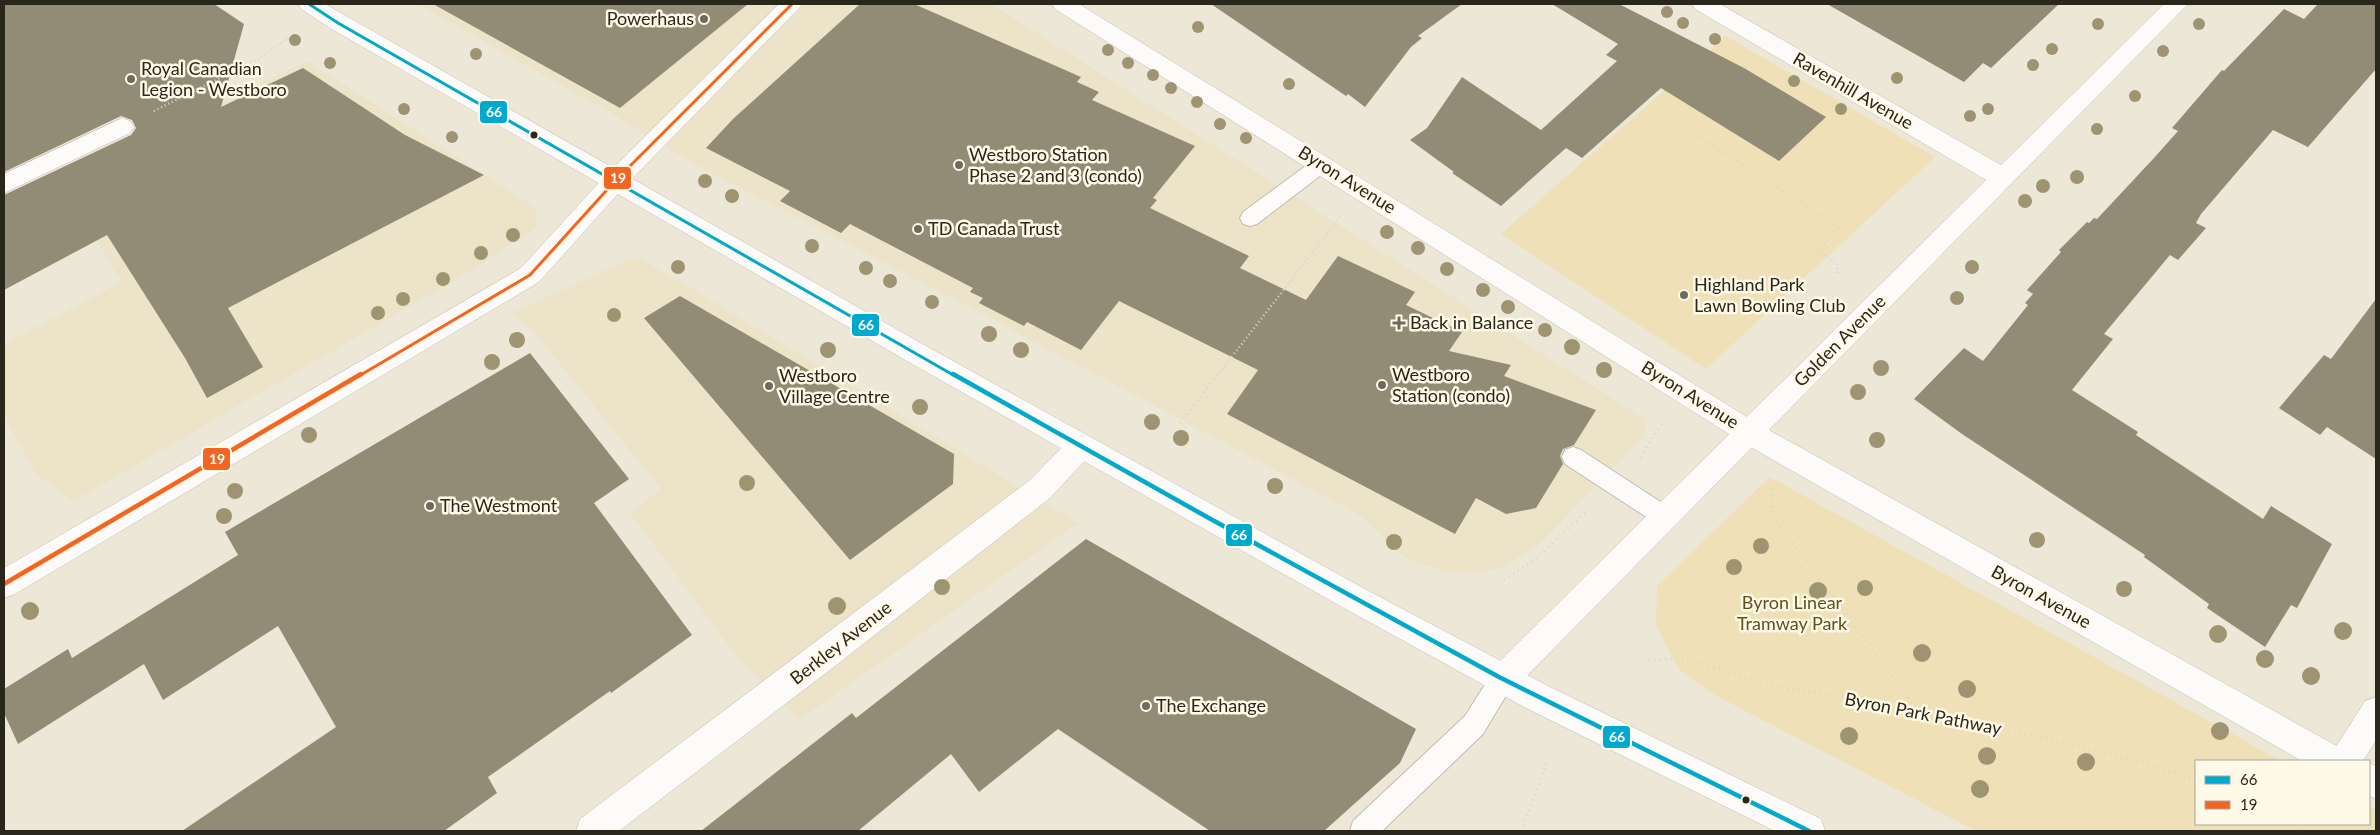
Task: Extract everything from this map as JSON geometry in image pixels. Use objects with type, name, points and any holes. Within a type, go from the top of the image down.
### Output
[{"type":"street","points":[[309,4],[338,23],[1081,446],[1504,679],[1809,831]]},
{"type":"street","points":[[4,584],[530,275],[615,181],[792,4]]},
{"type":"street","name":"Byron Avenue","points":[[1063,4],[1750,432],[2331,760]]},
{"type":"street","name":"Ravenhill Avenue","points":[[1703,4],[2004,178]]},
{"type":"street","name":"Golden Avenue","points":[[1504,679],[2177,4]]},
{"type":"street","points":[[4,184],[122,127]]},
{"type":"street","name":"Berkley Avenue","points":[[592,831],[824,656],[1040,489],[1081,446]]},
{"type":"street","points":[[2346,760],[2376,712]]},
{"type":"lane","points":[[1250,218],[1322,164]]},
{"type":"lane","points":[[1573,457],[1665,516]]},
{"type":"lane","points":[[1364,831],[1474,725],[1504,679]]},
{"type":"path","points":[[157,110],[260,58],[288,38]]},
{"type":"path","points":[[1696,134],[1839,228],[1819,250],[1837,263],[1838,275]]},
{"type":"path","points":[[1180,424],[1362,189]]},
{"type":"path","points":[[1771,481],[1773,516],[1917,708]]},
{"type":"path","name":"Byron Park Pathway","points":[[1649,660],[1681,658],[1785,689],[1917,708],[2140,762],[2195,781]]},
{"type":"path","points":[[1521,831],[1548,760]]},
{"type":"shaded area","points":[[417,4],[991,4],[1645,419],[1645,436],[1536,547],[1498,569],[1477,573],[1442,571],[1406,558],[1358,514],[954,299],[694,164],[618,117]]},
{"type":"shaded area","points":[[307,61],[535,207],[536,228],[462,276],[74,501],[37,475],[4,417],[4,344],[122,282],[59,179]]},
{"type":"shaded area","points":[[641,259],[1078,523],[799,720],[740,661],[630,513],[661,489],[535,333],[512,313],[625,261]]},
{"type":"green space","points":[[1726,36],[1935,157],[1706,369],[1501,234]]},
{"type":"green space","name":"Byron Linear Tramway Park","points":[[1770,477],[2279,760],[2195,760],[2195,825],[2370,825],[2370,807],[2376,810],[2376,831],[1976,831],[1711,693],[1679,669],[1656,626],[1657,586]]},
{"type":"building","points":[[4,4],[214,4],[244,24],[221,107],[303,68],[405,135],[484,175],[228,308],[263,367],[207,398],[185,358],[107,235],[4,290],[4,195],[131,135],[136,128],[132,120],[121,116],[4,172]]},
{"type":"building","points":[[433,4],[748,4],[620,108]]},
{"type":"building","name":"Westboro Station Phase 2 and 3 (condo)","points":[[860,4],[914,4],[1081,77],[1077,82],[1099,92],[1092,100],[1195,146],[1153,198],[1157,200],[1150,208],[1249,256],[1240,268],[1306,300],[1338,256],[1415,292],[1406,305],[1462,332],[1449,351],[1511,365],[1504,376],[1596,410],[1574,445],[1563,449],[1560,456],[1563,464],[1536,508],[1506,514],[1476,498],[1455,534],[1227,414],[1258,370],[1119,301],[1081,350],[1027,322],[1024,326],[979,303],[983,298],[970,292],[973,288],[850,224],[841,233],[780,201],[790,191],[706,148],[733,119]]},
{"type":"building","points":[[1211,4],[1462,4],[1418,36],[1422,38],[1411,47],[1365,107]]},
{"type":"building","points":[[1552,4],[1619,4],[1744,68],[1826,117],[1779,161],[1661,88],[1582,158],[1566,148],[1501,206],[1452,173],[1454,172],[1410,140],[1427,128],[1462,77],[1541,130],[1617,61],[1606,55],[1618,44]]},
{"type":"building","points":[[1827,4],[2059,4],[1991,68],[1983,63],[1964,82]]},
{"type":"building","points":[[2318,4],[2376,4],[2376,69],[2308,147],[2273,130],[2201,214],[2196,223],[2206,228],[2178,260],[2170,255],[2104,334],[2113,339],[2072,390],[2138,432],[2136,435],[2263,519],[2271,506],[2332,544],[2297,608],[2291,605],[2265,647],[2207,608],[2209,604],[2144,557],[2145,555],[1962,434],[1914,399],[1964,348],[1983,361],[2028,305],[2025,303],[2033,294],[2027,290],[2061,252],[2059,250],[2087,222],[2089,223],[2094,218],[2097,219],[2154,158],[2178,131],[2172,128],[2222,70],[2224,71],[2284,9],[2304,19]]},
{"type":"building","name":"Westboro Village Centre","points":[[680,296],[954,454],[953,484],[850,560],[644,318]]},
{"type":"building","points":[[2376,299],[2376,459],[2327,427],[2320,435],[2279,408],[2324,355],[2331,359]]},
{"type":"building","points":[[530,353],[629,479],[594,503],[692,635],[488,777],[497,793],[444,831],[182,831],[336,727],[278,626],[163,700],[144,664],[18,744],[4,713],[4,689],[68,649],[72,658],[238,555],[225,532]]},
{"type":"building","name":"The Exchange","points":[[1086,539],[1416,729],[1400,763],[1324,831],[1210,831],[1058,729],[979,792],[951,754],[858,831],[701,831],[852,713],[856,718]]},
{"type":"transit line","name":"66","points":[[309,4],[338,23],[916,354],[1353,598],[1537,697],[1809,831]]},
{"type":"transit line","name":"19","points":[[4,584],[530,275],[615,181],[792,4]]},
{"type":"place","name":"Powerhaus","points":[[704,19]]},
{"type":"place","name":"Royal Canadian Legion - Westboro","points":[[131,79]]},
{"type":"place","name":"Westboro Station Phase 2 and 3 (condo)","points":[[959,165]]},
{"type":"place","name":"TD Canada Trust","points":[[918,229]]},
{"type":"place","name":"Highland Park Lawn Bowling Club","points":[[1684,295]]},
{"type":"place","name":"Back in Balance","points":[[1399,323]]},
{"type":"place","name":"Westboro Station (condo)","points":[[1382,385]]},
{"type":"place","name":"Westboro Village Centre","points":[[769,386]]},
{"type":"place","name":"The Westmont","points":[[430,506]]},
{"type":"place","name":"The Exchange","points":[[1146,706]]}]
